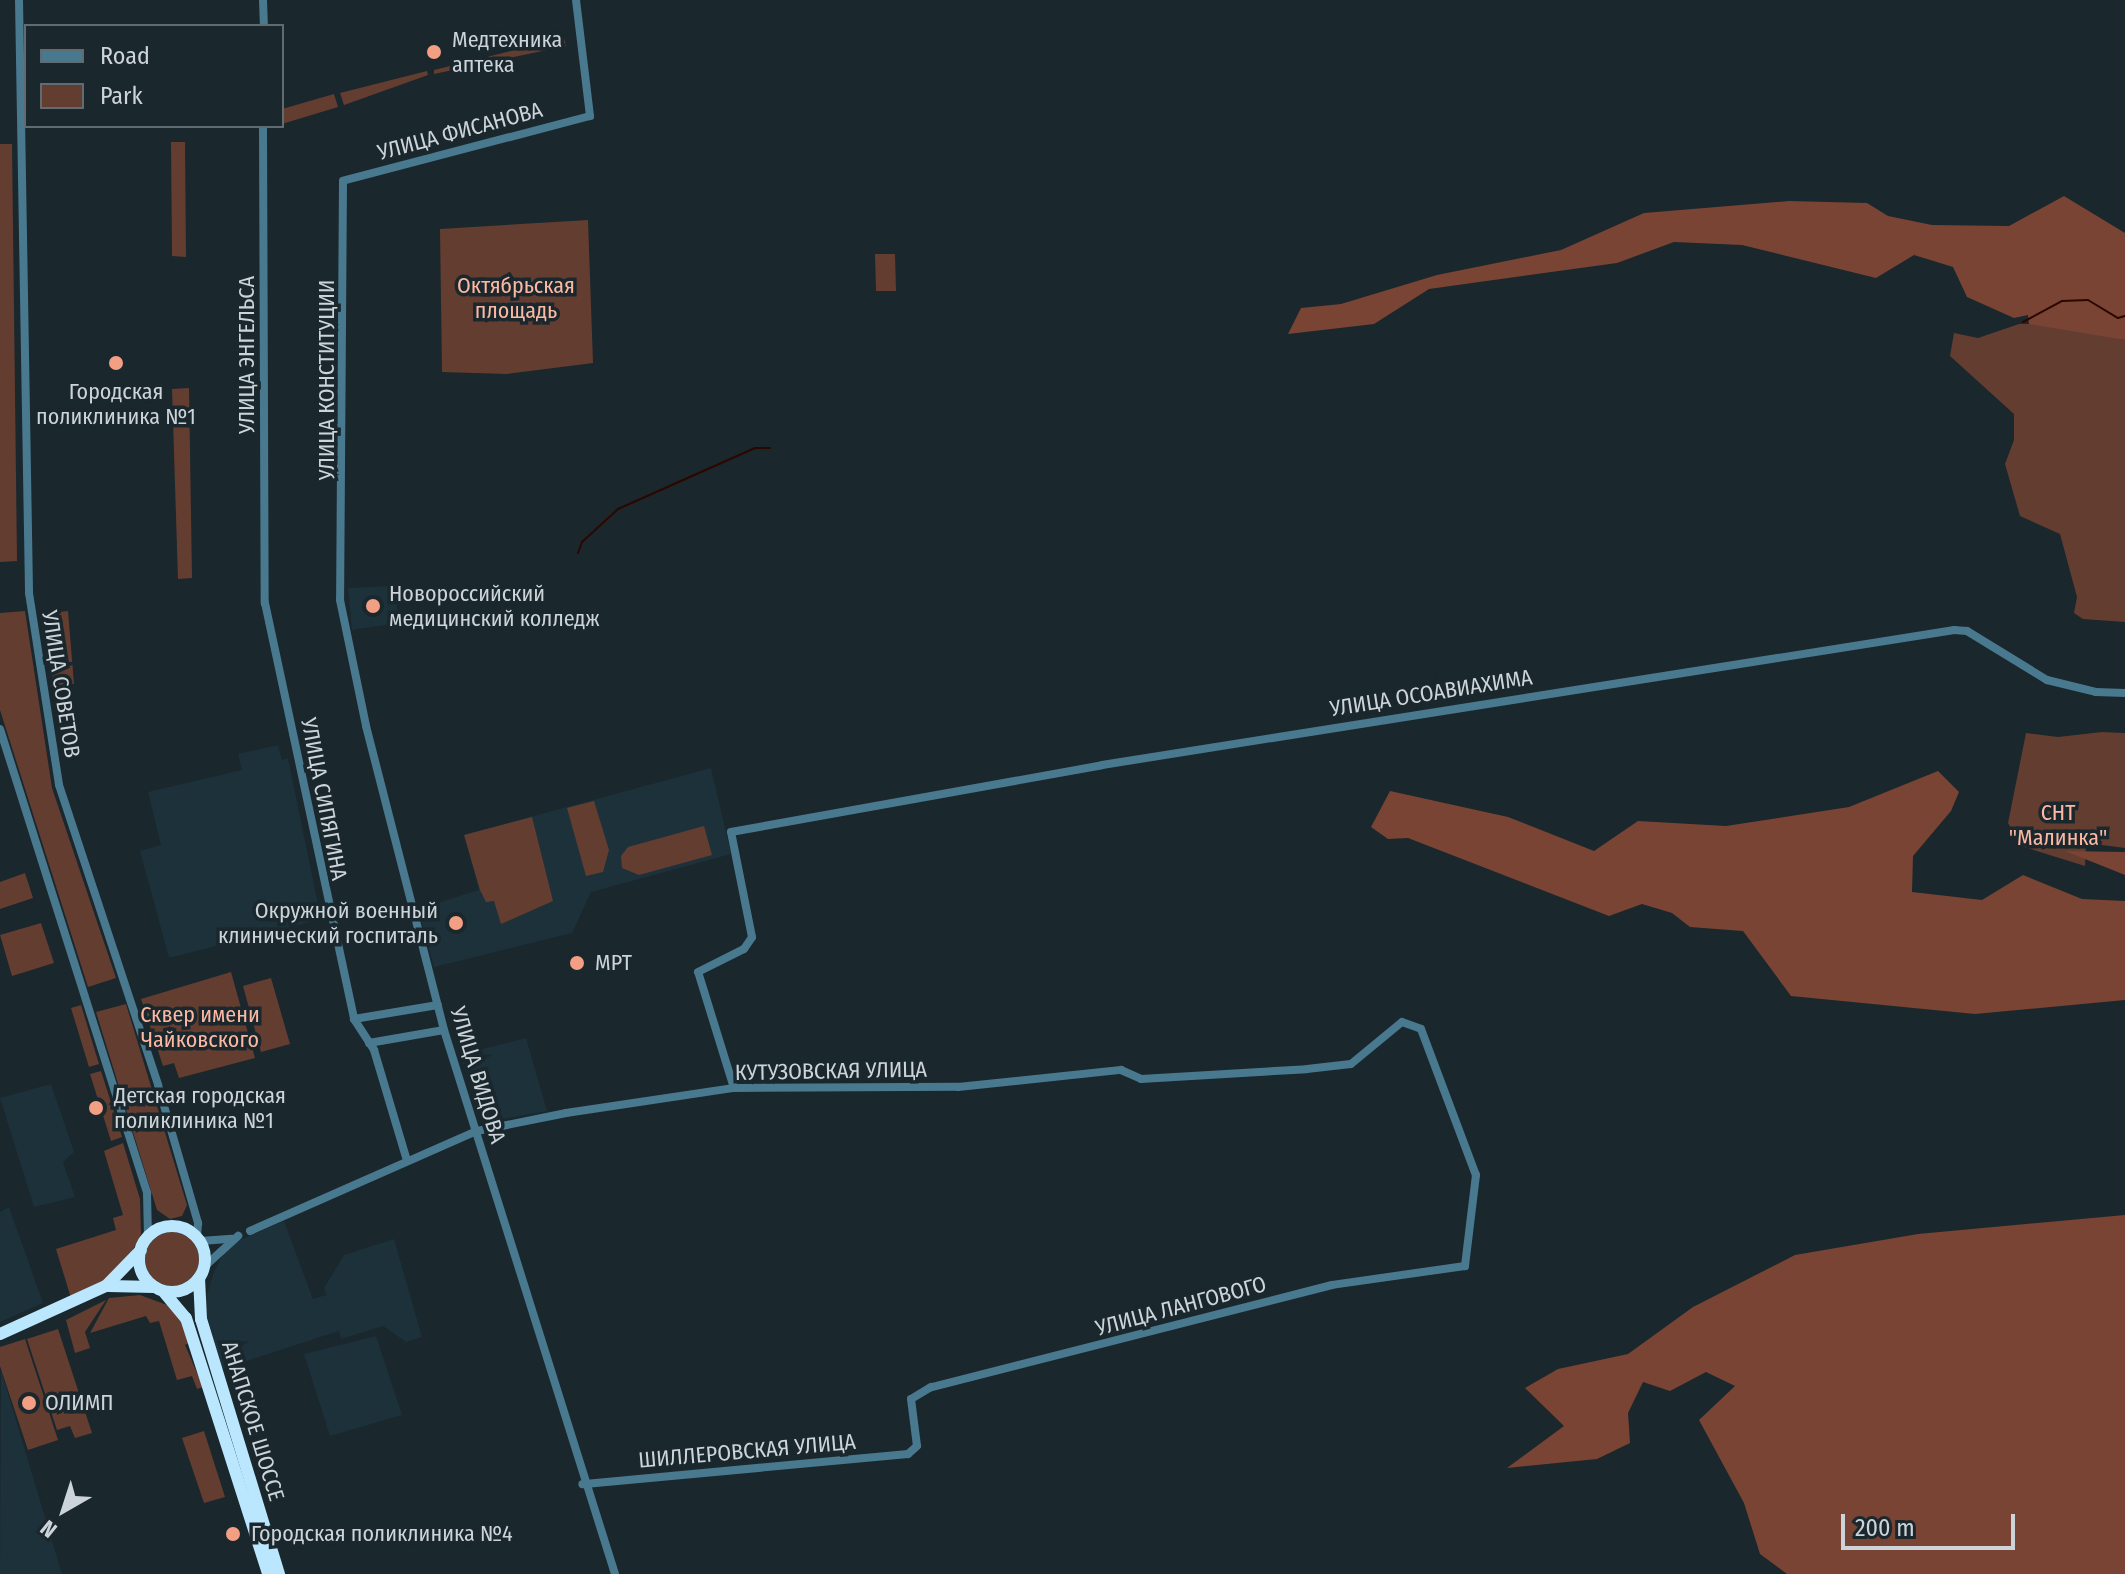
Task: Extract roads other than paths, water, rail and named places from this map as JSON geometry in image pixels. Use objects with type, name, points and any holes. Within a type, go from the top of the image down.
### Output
[{"type":"highway","points":[[0,1334],[106,1286],[145,1242],[176,1227],[198,1240],[202,1272],[183,1290],[106,1286]]},
{"type":"highway","points":[[145,1242],[141,1267],[160,1289]]},
{"type":"highway","name":"АНАПСКОЕ ШОССЕ","points":[[202,1272],[201,1319],[279,1574]]},
{"type":"highway","name":"АНАПСКОЕ ШОССЕ","points":[[160,1289],[186,1318],[268,1574]]},
{"type":"street","name":"УЛИЦА СОВЕТОВ","points":[[19,0],[24,525],[29,593],[59,785],[158,1085],[195,1211],[198,1240]]},
{"type":"street","points":[[263,0],[264,24]]},
{"type":"street","name":"УЛИЦА ФИСАНОВА","points":[[343,181],[587,117],[593,111],[576,0]]},
{"type":"street","name":"УЛИЦА ЭНГЕЛЬСА","points":[[263,128],[263,584]]},
{"type":"street","name":"УЛИЦА КОНСТИТУЦИИ","points":[[343,181],[345,578]]},
{"type":"street","name":"УЛИЦА ВИДОВА","points":[[345,578],[343,621],[444,1030],[582,1484],[615,1574]]},
{"type":"street","name":"УЛИЦА СИПЯГИНА","points":[[263,584],[354,1019]]},
{"type":"street","name":"УЛИЦА ОСОАВИАХИМА","points":[[734,1088],[698,972],[744,949],[752,937],[731,832],[1102,765],[1954,630],[1967,631],[2047,680],[2096,692],[2125,693]]},
{"type":"street","points":[[0,729],[147,1193],[145,1242]]},
{"type":"street","points":[[407,1161],[369,1043],[354,1019],[438,1005]]},
{"type":"street","name":"КУТУЗОВСКАЯ УЛИЦА","points":[[250,1231],[477,1131],[734,1088],[958,1087],[1121,1070],[1141,1079],[1351,1064],[1402,1022],[1416,1025],[1476,1175],[1465,1266]]},
{"type":"street","points":[[369,1043],[444,1030]]},
{"type":"street","points":[[198,1240],[235,1237],[202,1272]]},
{"type":"street","name":"УЛИЦА ЛАНГОВОГО","points":[[913,1451],[911,1399],[931,1387],[1332,1285],[1465,1266]]},
{"type":"street","name":"ШИЛЛЕРОВСКАЯ УЛИЦА","points":[[582,1484],[913,1451]]},
{"type":"waterway","points":[[2023,322],[2062,301],[2088,300],[2118,318],[2125,316]]},
{"type":"waterway","points":[[578,553],[582,542],[618,509],[755,448],[770,448]]},
{"type":"place","name":"Медтехника аптека","points":[[434,52]]},
{"type":"place","name":"Городская поликлиника №1","points":[[116,363]]},
{"type":"place","name":"Новороссийский медицинский колледж","points":[[373,606]]},
{"type":"place","name":"Окружной военный клинический госпиталь","points":[[456,923]]},
{"type":"place","name":"МРТ","points":[[577,963]]},
{"type":"place","name":"Детская городская поликлиника №1","points":[[96,1108]]},
{"type":"place","name":"ОЛИМП","points":[[29,1403]]},
{"type":"place","name":"Городская поликлиника №4","points":[[233,1534]]},
{"type":"park label","name":"Октябрьская площадь","points":[[516,298]]},
{"type":"park label","name":"СНТ \"Малинка\"","points":[[2058,824]]},
{"type":"park label","name":"Сквер имени Чайковского","points":[[200,1026]]}]
